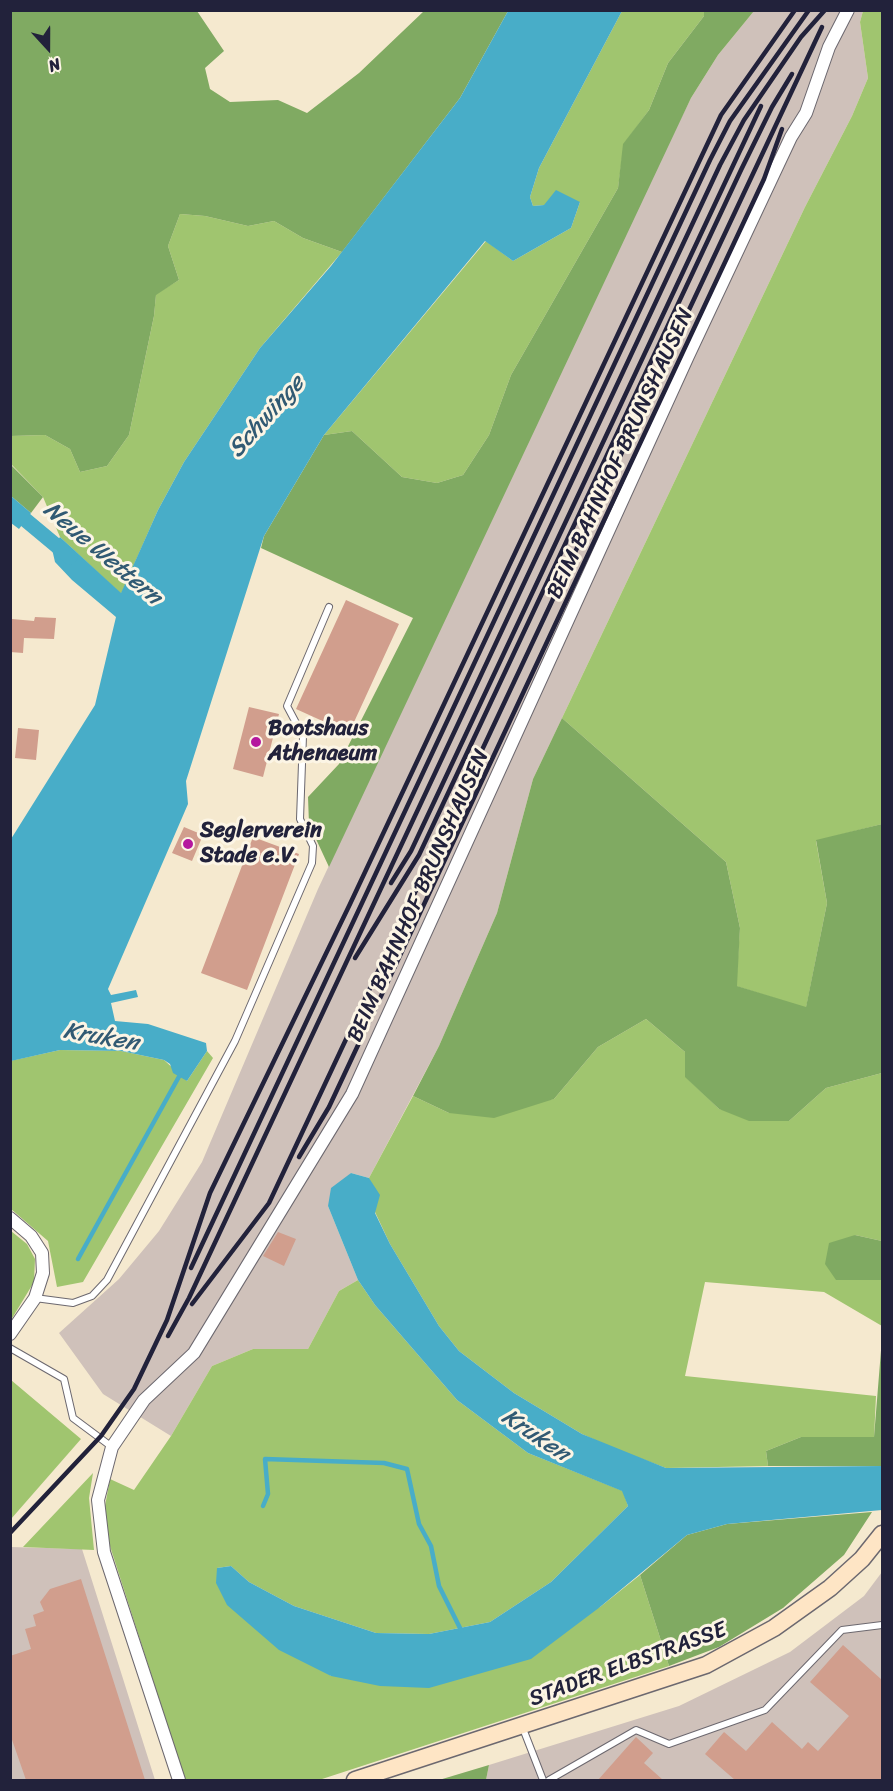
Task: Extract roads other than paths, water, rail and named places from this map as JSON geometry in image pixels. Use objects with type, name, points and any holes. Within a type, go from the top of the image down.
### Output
[{"type":"street","name":"BEIM BAHNHOF BRUNSHAUSEN","points":[[178,1780],[104,1552],[98,1500],[112,1447],[144,1400],[194,1353],[352,1094],[693,346],[791,137],[806,113],[829,46],[848,10]]},
{"type":"street","points":[[10,1218],[31,1236],[42,1253],[43,1272],[35,1298],[10,1334]]},
{"type":"street","name":"STADER ELBSTRASSE","points":[[355,1780],[661,1681],[741,1649],[830,1588],[862,1559],[882,1534]]},
{"type":"lane","points":[[35,1298],[73,1303],[92,1296],[107,1280],[235,1041],[312,863],[313,846],[300,819],[303,736],[287,706],[329,607]]},
{"type":"lane","points":[[10,1348],[64,1379],[73,1418],[112,1447]]},
{"type":"lane","points":[[549,1780],[636,1730],[669,1744],[765,1710],[842,1630],[882,1625]]},
{"type":"lane","points":[[522,1726],[543,1780]]},
{"type":"water","points":[[508,11],[622,11],[539,168],[530,197],[533,206],[544,205],[556,190],[580,202],[571,228],[513,261],[485,241],[324,435],[264,536],[186,781],[188,804],[108,989],[111,995],[136,990],[138,997],[111,1003],[115,1021],[148,1024],[206,1043],[207,1051],[187,1081],[173,1073],[170,1064],[164,1060],[121,1051],[60,1050],[11,1061],[11,839],[95,705],[116,617],[72,580],[55,562],[52,549],[60,537],[121,593],[158,510],[184,462],[260,348],[331,266],[460,98]]},
{"type":"water","points":[[11,496],[31,513],[19,529],[11,523]]},
{"type":"water","name":"Kruken","points":[[351,1173],[369,1178],[380,1195],[375,1213],[390,1244],[439,1326],[459,1351],[514,1393],[582,1434],[666,1468],[882,1466],[882,1510],[727,1524],[687,1535],[600,1607],[531,1659],[429,1688],[380,1686],[331,1676],[279,1650],[227,1605],[216,1583],[217,1568],[231,1566],[249,1582],[294,1606],[376,1633],[429,1634],[490,1622],[551,1582],[628,1506],[622,1491],[528,1453],[457,1400],[375,1305],[358,1280],[328,1206],[331,1188]]},
{"type":"waterway","name":"Neue Wettern","points":[[10,507],[70,557]]},
{"type":"waterway","points":[[78,1259],[181,1073]]},
{"type":"waterway","points":[[263,1506],[268,1494],[265,1459],[384,1463],[407,1469],[419,1524],[431,1546],[439,1586],[461,1630]]},
{"type":"railway","points":[[10,1533],[101,1436],[134,1389],[167,1320],[210,1193],[350,904],[721,115],[795,10]]},
{"type":"railway","points":[[191,1268],[710,160],[730,121],[809,10]]},
{"type":"railway","points":[[168,1336],[189,1298],[720,165],[744,120],[801,37],[825,10]]},
{"type":"railway","points":[[192,1304],[269,1203],[822,27]]},
{"type":"railway","points":[[355,958],[419,855],[741,170],[772,107],[792,74]]},
{"type":"railway","points":[[391,883],[411,851],[761,106]]},
{"type":"railway","points":[[299,1157],[329,1107],[764,179],[782,129]]},
{"type":"place","name":"Bootshaus Athenaeum","points":[[256,742]]},
{"type":"place","name":"Seglerverein Stade e.V.","points":[[188,844]]},
{"type":"water label","name":"Schwinge","points":[[267,417]]}]
